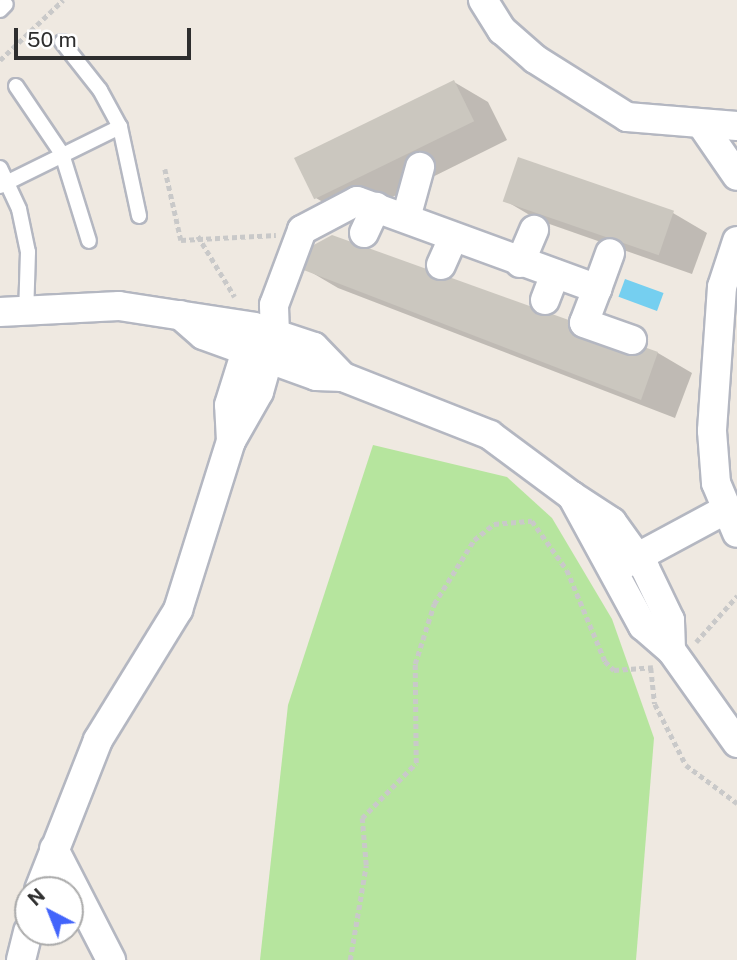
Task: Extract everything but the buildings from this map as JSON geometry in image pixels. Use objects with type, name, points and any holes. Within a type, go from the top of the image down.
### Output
[{"type":"street","points":[[483,0],[502,30],[587,95],[627,117],[704,128],[737,126]]},
{"type":"street","points":[[704,128],[737,176]]},
{"type":"street","points":[[406,218],[420,167]]},
{"type":"street","points":[[44,876],[98,740],[178,610],[231,442],[229,405],[260,343],[302,230],[357,201],[520,263],[550,287],[597,289]]},
{"type":"street","points":[[364,233],[376,207]]},
{"type":"street","points":[[520,263],[534,230]]},
{"type":"street","points":[[441,265],[453,238]]},
{"type":"street","points":[[626,564],[730,522],[716,483],[713,365],[722,287],[737,241]]},
{"type":"street","points":[[610,253],[584,323],[632,340]]},
{"type":"street","points":[[13,313],[119,306],[180,315],[260,343],[314,347],[343,377],[490,435],[612,522],[626,564],[670,620],[666,658],[737,743]]},
{"type":"street","points":[[54,849],[111,960]]},
{"type":"lane","points":[[62,42],[100,90],[120,127],[139,216]]},
{"type":"lane","points":[[16,86],[62,154],[89,241]]},
{"type":"lane","points":[[4,183],[120,127]]},
{"type":"lane","points":[[0,168],[28,252],[13,313]]},
{"type":"path","points":[[0,60],[63,0]]},
{"type":"path","points":[[166,169],[181,240],[276,235],[272,247]]},
{"type":"path","points":[[350,960],[366,865],[362,818],[416,763],[419,651],[446,579],[474,540],[494,524],[532,521],[567,570],[605,661],[614,670],[666,658],[737,596]]},
{"type":"path","points":[[666,658],[655,704],[686,765],[737,803]]},
{"type":"green space","points":[[373,445],[507,477],[552,518],[612,619],[654,738],[636,960],[260,960],[288,705]]},
{"type":"water","points":[[625,279],[664,293],[657,311],[619,297]]}]
